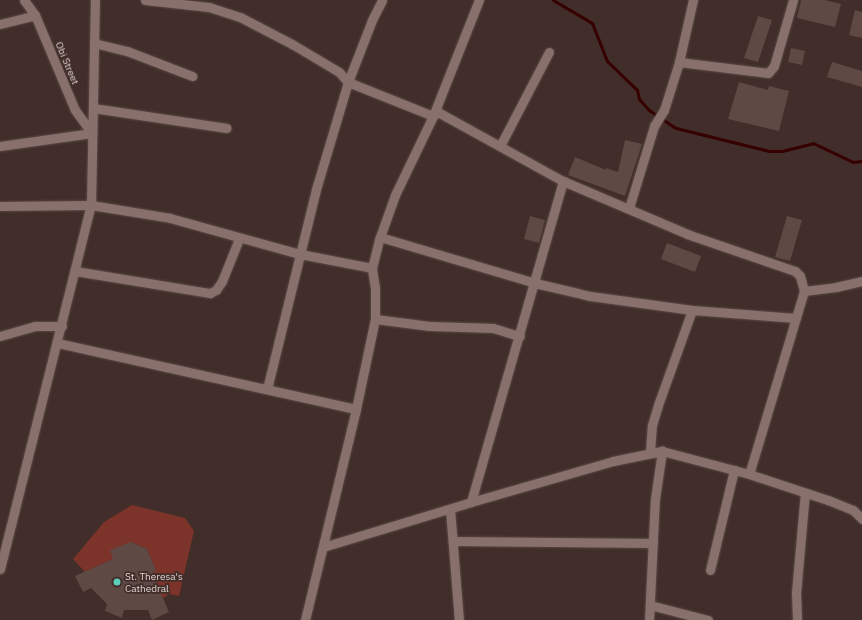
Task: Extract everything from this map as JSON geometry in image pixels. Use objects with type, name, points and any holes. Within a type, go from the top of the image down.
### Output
[{"type":"street","name":"Obi Street","points":[[24,0],[35,15],[75,110],[92,133]]},
{"type":"street","points":[[0,569],[4,528],[58,343],[91,205],[95,0]]},
{"type":"street","points":[[145,0],[198,3],[240,17],[292,44],[338,72],[348,82],[434,114],[500,146],[563,181],[687,234],[795,270],[800,276],[804,291],[749,474]]},
{"type":"street","points":[[267,389],[300,254],[348,82],[372,20],[382,0]]},
{"type":"street","points":[[305,620],[356,409],[375,319],[372,268],[380,237],[395,195],[434,114],[479,0]]},
{"type":"street","points":[[629,208],[654,126],[664,110],[679,62],[693,0]]},
{"type":"street","points":[[679,62],[768,73],[774,66],[793,0]]},
{"type":"street","points":[[0,24],[35,15]]},
{"type":"street","points":[[94,43],[127,51],[192,76]]},
{"type":"street","points":[[500,146],[549,52]]},
{"type":"street","points":[[93,108],[227,128]]},
{"type":"street","points":[[0,146],[92,133]]},
{"type":"street","points":[[471,502],[520,336],[563,181]]},
{"type":"street","points":[[0,206],[91,205],[170,218],[239,239],[300,254],[372,268]]},
{"type":"street","points":[[380,237],[535,283],[590,296],[692,310],[796,318]]},
{"type":"street","points":[[75,271],[210,293],[216,290],[222,281],[239,239]]},
{"type":"street","points":[[804,291],[836,287],[862,281]]},
{"type":"street","points":[[650,452],[656,412],[692,310]]},
{"type":"street","points":[[375,319],[430,326],[493,328],[520,336]]},
{"type":"street","points":[[0,336],[35,326],[62,326]]},
{"type":"street","points":[[58,343],[356,409]]},
{"type":"street","points":[[649,620],[655,499],[662,451]]},
{"type":"street","points":[[323,547],[471,502],[650,452],[662,451],[749,474],[805,493],[853,510],[862,519]]},
{"type":"street","points":[[710,570],[734,470]]},
{"type":"street","points":[[797,620],[796,593],[805,493]]},
{"type":"street","points":[[450,509],[460,620]]},
{"type":"street","points":[[453,541],[653,543]]},
{"type":"street","points":[[650,605],[708,620]]},
{"type":"shaded area","points":[[132,505],[185,518],[194,531],[179,596],[169,594],[163,598],[152,573],[156,571],[147,549],[131,542],[113,559],[85,572],[73,559],[104,522]]},
{"type":"building","points":[[801,0],[825,0],[841,4],[835,27],[797,18]]},
{"type":"building","points":[[855,10],[862,12],[862,38],[849,35]]},
{"type":"building","points":[[758,16],[772,20],[758,62],[744,58]]},
{"type":"building","points":[[791,48],[805,51],[802,65],[788,62]]},
{"type":"building","points":[[832,62],[862,71],[862,87],[827,77]]},
{"type":"building","points":[[739,82],[768,90],[769,86],[789,91],[779,131],[728,119]]},
{"type":"building","points":[[625,140],[642,144],[625,196],[568,175],[575,157],[606,170],[606,168],[618,172]]},
{"type":"building","points":[[530,216],[545,220],[539,243],[524,239]]},
{"type":"building","points":[[787,216],[802,220],[790,261],[775,257]]},
{"type":"building","points":[[667,243],[701,256],[695,272],[661,259]]},
{"type":"building","name":"St. Theresa's Cathedral","points":[[131,542],[147,549],[156,571],[152,573],[169,612],[152,620],[148,610],[124,610],[122,618],[105,611],[107,604],[91,588],[83,592],[75,576],[113,559],[110,550]]},
{"type":"waterway","points":[[553,0],[592,23],[607,61],[637,90],[639,99],[649,110],[676,128],[769,151],[782,151],[813,143],[853,162],[862,161]]},
{"type":"place","name":"St. Theresa's Cathedral","points":[[117,582]]}]
